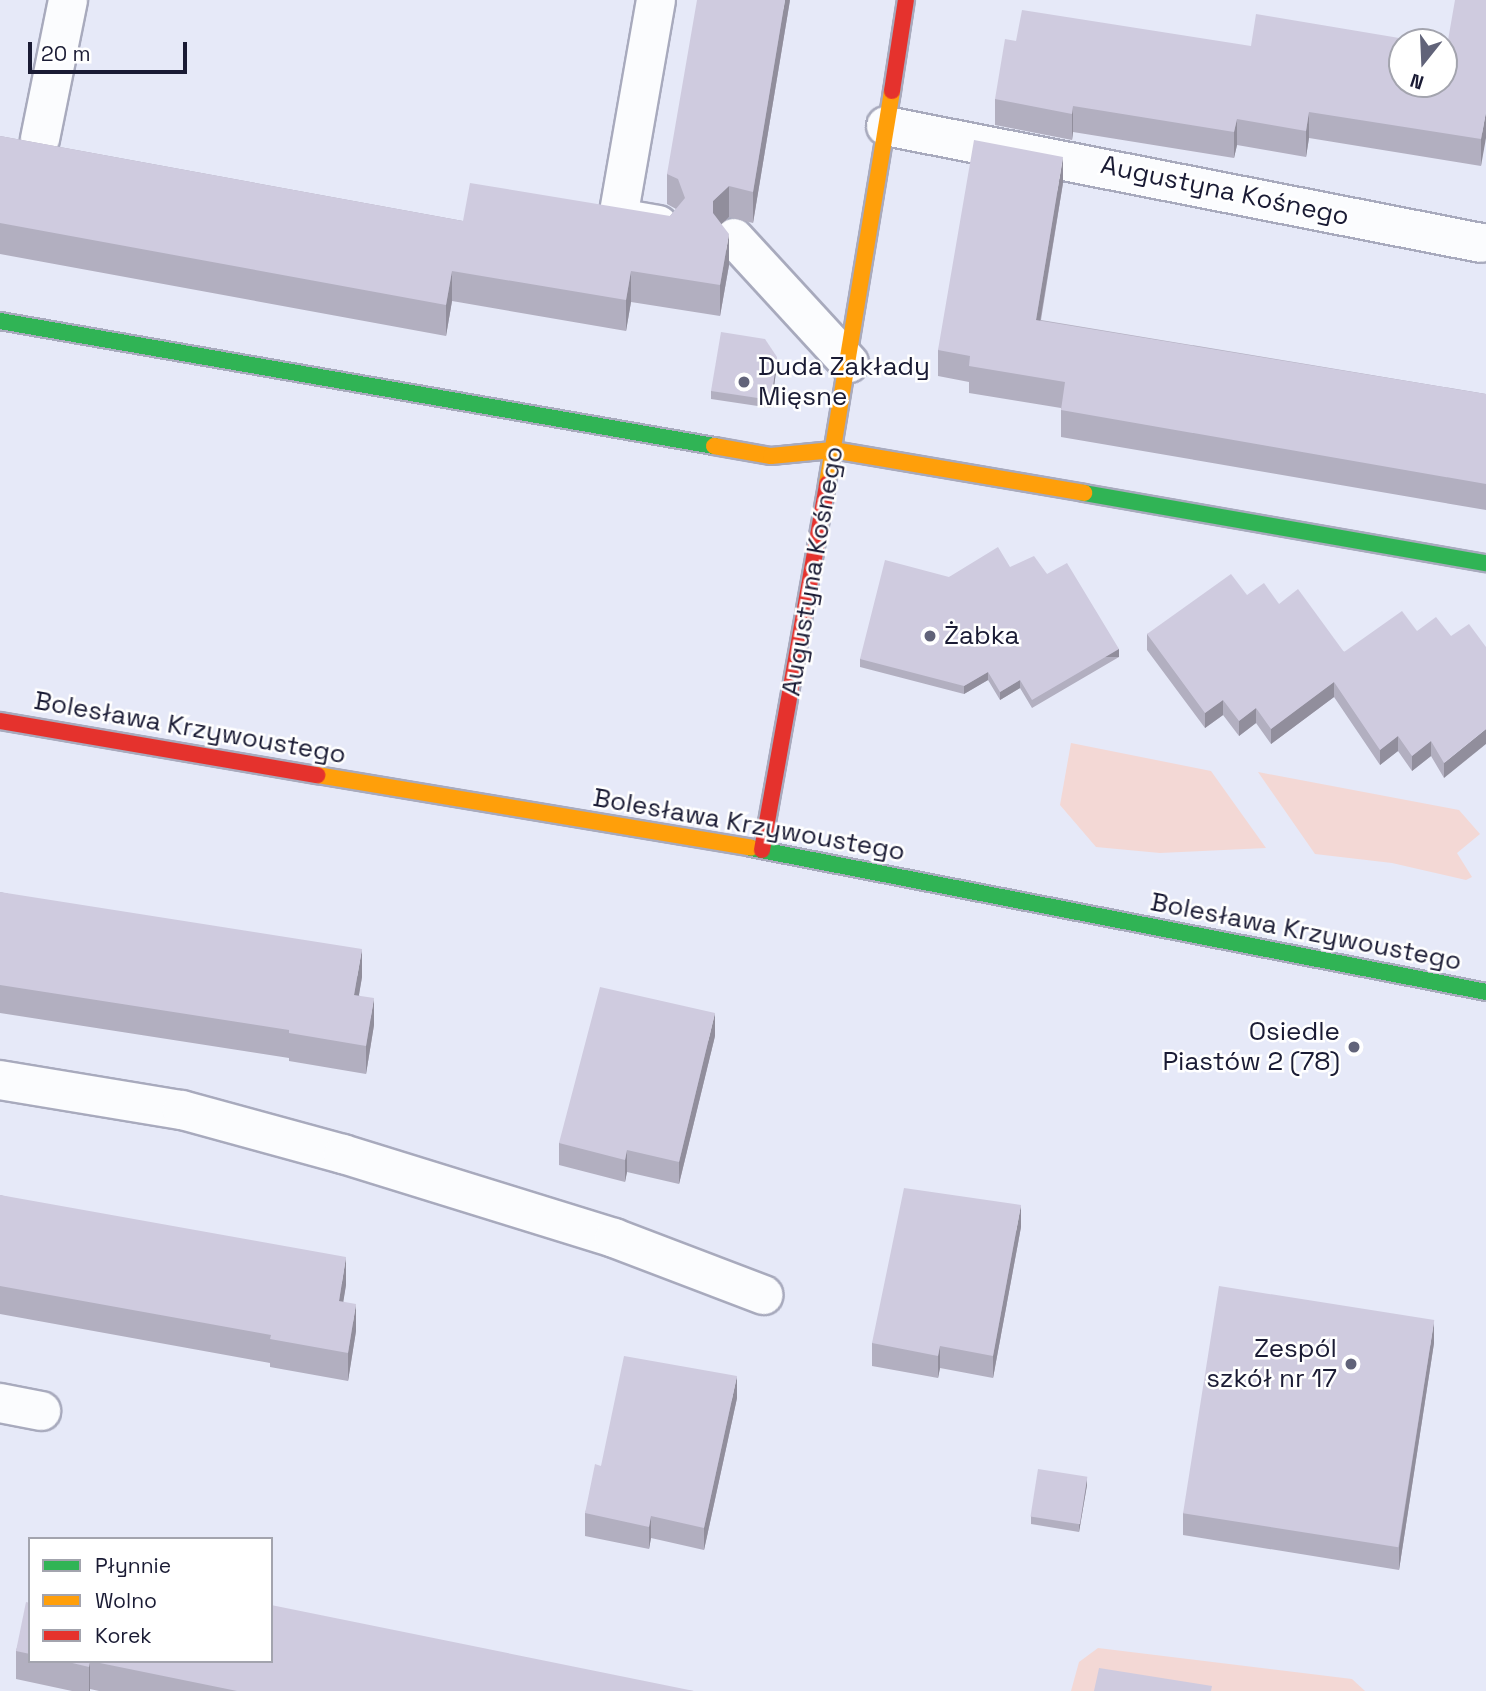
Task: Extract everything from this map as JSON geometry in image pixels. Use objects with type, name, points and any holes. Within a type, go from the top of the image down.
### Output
[{"type":"street","points":[[40,138],[68,0]]},
{"type":"street","points":[[656,0],[618,218],[663,226]]},
{"type":"street","name":"Augustyna Kośnego","points":[[762,850],[849,363],[906,0]]},
{"type":"street","name":"Augustyna Kośnego","points":[[886,126],[1481,243]]},
{"type":"street","points":[[734,238],[849,363]]},
{"type":"street","points":[[0,321],[772,456],[833,450],[1486,563]]},
{"type":"street","name":"Bolesława Krzywoustego","points":[[0,720],[762,850],[1486,992]]},
{"type":"street","points":[[0,1080],[182,1110],[329,1151],[614,1238],[763,1295]]},
{"type":"street","points":[[0,1403],[41,1411]]},
{"type":"shaded area","points":[[1071,743],[1211,771],[1266,848],[1160,853],[1096,847],[1060,805]]},
{"type":"shaded area","points":[[1258,772],[1459,810],[1480,834],[1457,853],[1472,877],[1466,880],[1392,863],[1315,854]]},
{"type":"shaded area","points":[[1098,1648],[1352,1679],[1365,1691],[1071,1691],[1079,1662]]},
{"type":"building","points":[[697,0],[785,0],[753,192],[729,186],[713,201],[713,213],[729,234],[720,285],[631,271],[626,300],[452,271],[446,305],[0,223],[0,136],[463,221],[470,183],[670,216],[685,198],[678,179],[667,174]]},
{"type":"building","points":[[1455,0],[1486,0],[1486,112],[1481,139],[1309,112],[1306,131],[1237,119],[1234,132],[1073,106],[1072,114],[995,99],[1005,39],[1016,41],[1022,10],[1251,46],[1256,14],[1388,36],[1388,98],[1458,98],[1458,28],[1450,28]]},
{"type":"building","points":[[974,140],[1063,157],[1036,320],[1486,394],[1486,484],[1061,410],[1065,382],[969,366],[970,356],[938,350]]},
{"type":"building","name":"Duda Zakłady Mięsne","points":[[721,332],[765,339],[777,357],[771,400],[711,391]]},
{"type":"building","points":[[998,547],[1010,567],[1034,556],[1047,574],[1067,563],[1119,649],[1032,700],[1020,680],[1000,692],[988,672],[964,686],[860,659],[885,560],[949,577]]},
{"type":"building","points":[[1231,574],[1247,595],[1264,583],[1279,604],[1298,589],[1344,652],[1402,611],[1417,631],[1436,617],[1451,636],[1469,624],[1486,647],[1486,729],[1444,763],[1431,741],[1412,756],[1398,736],[1380,750],[1334,682],[1271,729],[1256,708],[1239,721],[1223,700],[1205,713],[1147,634]]},
{"type":"building","points":[[0,892],[362,949],[354,995],[374,998],[366,1046],[289,1033],[289,1030],[0,985]]},
{"type":"building","points":[[600,987],[715,1013],[679,1162],[627,1150],[625,1160],[559,1143]]},
{"type":"building","points":[[904,1188],[1021,1205],[993,1356],[940,1346],[938,1356],[872,1343]]},
{"type":"building","points":[[0,1195],[346,1257],[339,1301],[356,1304],[348,1353],[270,1339],[271,1335],[0,1286]]},
{"type":"building","points":[[1219,1286],[1434,1320],[1398,1547],[1183,1513]]},
{"type":"building","points":[[624,1356],[737,1376],[704,1528],[651,1516],[649,1527],[585,1513],[595,1464],[601,1466]]},
{"type":"building","points":[[1038,1469],[1087,1477],[1080,1524],[1030,1516]]},
{"type":"building","points":[[26,1602],[28,1654],[16,1651]]},
{"type":"building","points":[[273,1605],[694,1691],[237,1691],[100,1663],[273,1663]]},
{"type":"building","points":[[72,1663],[90,1663],[89,1667]]},
{"type":"building","points":[[1099,1668],[1212,1686],[1211,1691],[1094,1691]]},
{"type":"traffic: fast","points":[[0,321],[714,446]]},
{"type":"traffic: fast","points":[[1084,493],[1486,563]]},
{"type":"traffic: fast","points":[[751,848],[1486,992]]},
{"type":"traffic: slow","points":[[827,484],[892,91]]},
{"type":"traffic: slow","points":[[714,446],[771,456],[833,450],[1084,493]]},
{"type":"traffic: slow","points":[[317,775],[751,848]]},
{"type":"traffic: jam","points":[[892,91],[906,0]]},
{"type":"traffic: jam","points":[[762,850],[827,484]]},
{"type":"traffic: jam","points":[[0,721],[317,775]]},
{"type":"place","name":"Duda Zakłady Mięsne","points":[[744,382]]},
{"type":"place","name":"Żabka","points":[[930,636]]},
{"type":"place","name":"Osiedle Piastów 2 (78)","points":[[1354,1047]]},
{"type":"place","name":"Zespól szkół nr 17","points":[[1351,1364]]}]
